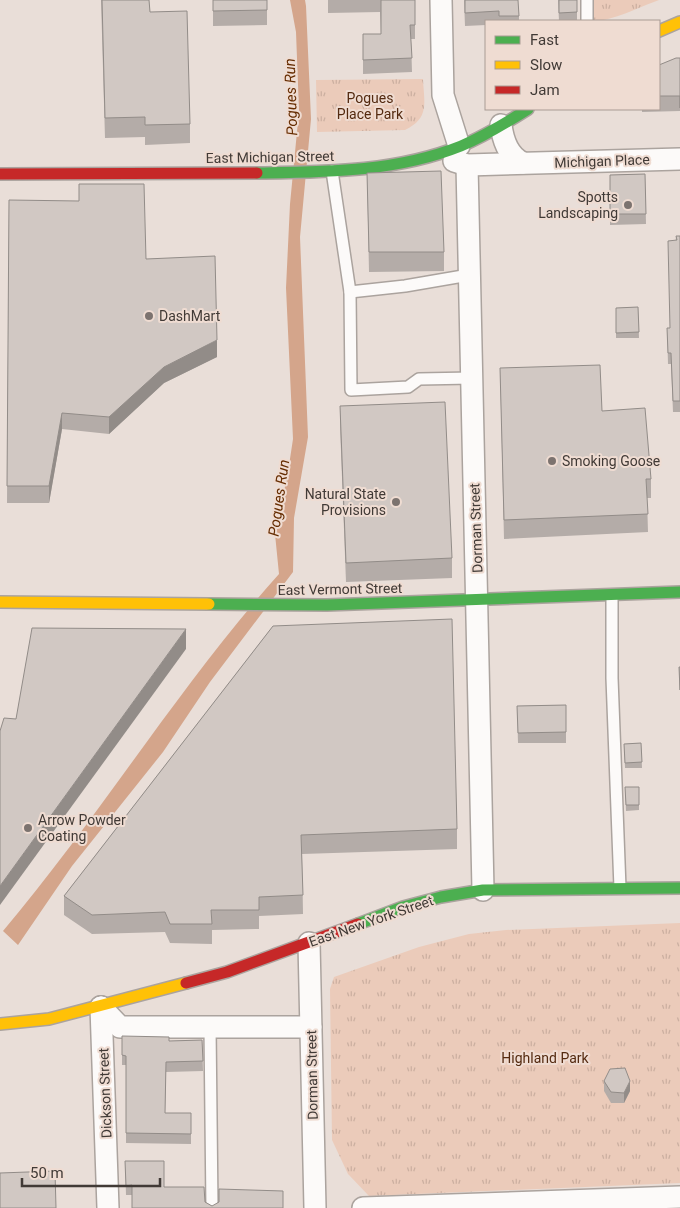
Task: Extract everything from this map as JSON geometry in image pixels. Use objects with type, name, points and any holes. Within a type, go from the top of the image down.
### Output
[{"type":"main road","points":[[660,31],[680,22]]},
{"type":"main road","points":[[463,156],[501,125],[526,110]]},
{"type":"main road","name":"East Michigan Street","points":[[0,174],[330,171],[377,167],[437,155]]},
{"type":"main road","name":"East Vermont Street","points":[[0,602],[284,605],[478,601],[680,592]]},
{"type":"main road","name":"East New York Street","points":[[0,1024],[49,1019],[101,1007],[226,972],[404,907],[441,897],[483,890],[680,888]]},
{"type":"street","name":"Dorman Street","points":[[441,0],[443,95],[463,156],[469,275],[478,601],[483,890]]},
{"type":"street","points":[[501,125],[503,140],[514,158],[523,163]]},
{"type":"street","name":"Michigan Place","points":[[437,155],[523,163],[680,159]]},
{"type":"street","name":"Dorman Street","points":[[309,943],[315,1208]]},
{"type":"street","points":[[101,1007],[120,1027],[311,1027]]},
{"type":"street","name":"Dickson Street","points":[[101,1007],[108,1208]]},
{"type":"street","points":[[363,1208],[585,1204],[680,1197]]},
{"type":"lane","points":[[587,0],[588,20]]},
{"type":"lane","points":[[330,171],[350,292],[351,390],[408,386],[420,379],[472,378]]},
{"type":"lane","points":[[350,292],[405,286],[469,275]]},
{"type":"lane","points":[[612,595],[612,678],[620,889]]},
{"type":"lane","points":[[210,1027],[212,1208]]},
{"type":"green space","points":[[593,0],[659,0],[617,16],[593,20]]},
{"type":"green space","name":"Pogues Place Park","points":[[423,79],[424,109],[422,115],[413,125],[405,130],[317,132],[316,80]]},
{"type":"green space","name":"Highland Park","points":[[680,923],[680,1183],[369,1196],[348,1174],[332,1140],[330,989],[334,977],[419,947],[469,934],[506,930]]},
{"type":"shaded area","points":[[290,0],[305,0],[311,119],[300,237],[308,437],[294,518],[293,572],[210,682],[163,752],[72,866],[18,945],[3,931],[73,842],[207,661],[279,574],[275,534],[293,439],[286,288],[290,204],[299,111],[296,32]]},
{"type":"building","points":[[102,0],[149,0],[150,12],[187,11],[190,124],[145,125],[145,117],[105,118]]},
{"type":"building","points":[[213,0],[267,0],[267,10],[213,11]]},
{"type":"building","points":[[381,0],[415,0],[415,25],[410,25],[412,58],[363,60],[363,34],[381,34]]},
{"type":"building","points":[[465,0],[518,0],[519,16],[499,16],[499,11],[465,13]]},
{"type":"building","points":[[559,0],[577,0],[577,12],[559,13]]},
{"type":"building","points":[[680,58],[680,96],[660,96],[660,65]]},
{"type":"building","points":[[441,171],[444,252],[369,252],[367,173]]},
{"type":"building","name":"Spotts Landscaping","points":[[645,174],[646,214],[610,214],[610,175]]},
{"type":"building","points":[[79,184],[144,184],[146,259],[215,256],[217,340],[164,367],[109,417],[62,413],[49,486],[7,486],[9,200],[79,201]]},
{"type":"building","points":[[676,236],[680,236],[680,401],[673,401],[671,353],[668,353],[667,328],[670,328],[668,241],[677,240]]},
{"type":"building","points":[[638,307],[639,332],[616,333],[616,308]]},
{"type":"building","name":"Smoking Goose","points":[[600,365],[602,411],[645,408],[651,479],[646,479],[648,514],[504,520],[500,368]]},
{"type":"building","name":"Natural State Provisions","points":[[445,402],[452,558],[346,563],[340,406]]},
{"type":"building","points":[[452,619],[457,829],[301,835],[303,895],[259,897],[259,910],[211,910],[212,924],[170,924],[165,912],[92,915],[64,896],[273,626]]},
{"type":"building","name":"Arrow Powder Coating","points":[[32,628],[186,629],[0,886],[0,731],[4,718],[16,719]]},
{"type":"building","points":[[566,705],[566,732],[518,733],[517,706]]},
{"type":"building","points":[[641,743],[642,762],[625,763],[624,744]]},
{"type":"building","points":[[625,787],[639,787],[639,805],[626,805]]},
{"type":"building","points":[[122,1036],[169,1037],[169,1041],[202,1040],[203,1061],[166,1062],[165,1113],[191,1113],[191,1134],[126,1133],[126,1056],[122,1055]]},
{"type":"building","points":[[625,1068],[630,1081],[624,1093],[611,1092],[604,1081],[610,1069]]},
{"type":"building","points":[[125,1161],[164,1161],[164,1187],[204,1187],[205,1202],[212,1206],[219,1202],[219,1189],[283,1191],[283,1208],[132,1208],[132,1185],[126,1186]]},
{"type":"building","points":[[55,1171],[56,1208],[0,1208],[0,1173]]},
{"type":"traffic: fast","points":[[257,173],[361,169],[411,161],[461,146],[495,129],[526,110]]},
{"type":"traffic: fast","points":[[209,604],[327,605],[680,592]]},
{"type":"traffic: fast","points":[[358,924],[403,907],[441,897],[483,890],[680,888]]},
{"type":"traffic: slow","points":[[660,31],[680,22]]},
{"type":"traffic: slow","points":[[0,602],[209,604]]},
{"type":"traffic: slow","points":[[0,1024],[49,1019],[186,983]]},
{"type":"traffic: jam","points":[[0,174],[257,173]]},
{"type":"traffic: jam","points":[[186,983],[227,972],[358,924]]},
{"type":"place","name":"Spotts Landscaping","points":[[628,205]]},
{"type":"place","name":"DashMart","points":[[149,316]]},
{"type":"place","name":"Smoking Goose","points":[[552,461]]},
{"type":"place","name":"Natural State Provisions","points":[[396,502]]},
{"type":"place","name":"Arrow Powder Coating","points":[[28,828]]},
{"type":"water label","name":"Pogues Run","points":[[291,97]]},
{"type":"water label","name":"Pogues Run","points":[[279,498]]}]
